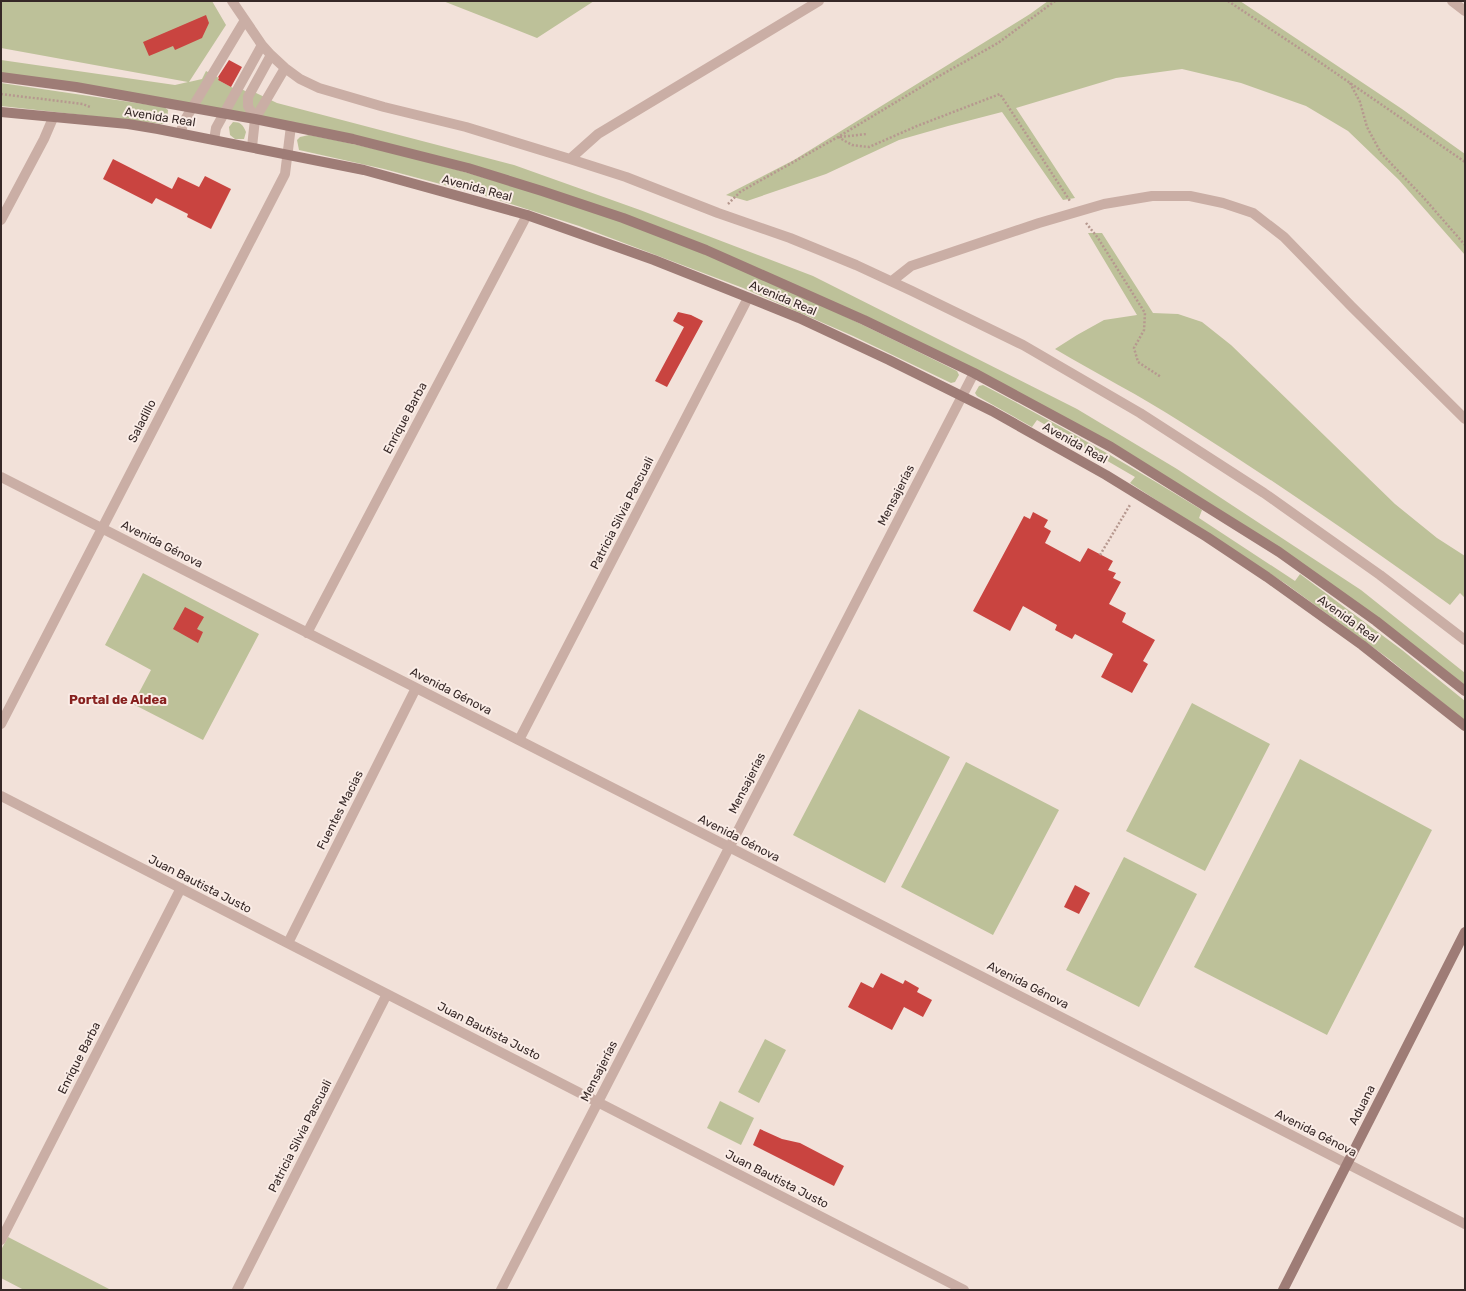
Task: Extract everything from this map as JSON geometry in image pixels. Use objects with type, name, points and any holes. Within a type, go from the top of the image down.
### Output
[{"type":"main road","name":"Avenida Real","points":[[1,77],[76,87],[255,119],[353,139],[468,168],[542,191],[623,218],[706,250],[864,320],[974,373],[1111,447],[1279,552],[1376,621],[1465,691]]},
{"type":"main road","name":"Avenida Real","points":[[1,112],[128,124],[181,133],[364,170],[527,215],[654,260],[799,318],[890,360],[992,411],[1207,537],[1267,577],[1362,645],[1465,726]]},
{"type":"main road","name":"Aduana","points":[[1283,1290],[1465,932]]},
{"type":"street","points":[[232,1],[262,45],[271,55],[300,79],[319,88],[384,107],[466,127],[626,177],[718,213],[790,238],[892,281],[1023,345],[1140,414],[1264,492],[1380,575],[1465,640]]},
{"type":"street","points":[[570,159],[598,134],[819,1]]},
{"type":"street","points":[[1452,1],[1465,11]]},
{"type":"street","points":[[181,133],[183,123],[191,108],[244,20]]},
{"type":"street","points":[[214,140],[216,128],[262,45]]},
{"type":"street","points":[[255,119],[248,106],[248,97],[271,55]]},
{"type":"street","points":[[252,147],[255,119],[285,68]]},
{"type":"street","points":[[1,220],[44,139],[53,118]]},
{"type":"street","name":"Saladillo","points":[[1,724],[285,174],[291,126]]},
{"type":"street","points":[[892,281],[911,266],[1039,223],[1104,204],[1152,196],[1190,196],[1223,203],[1253,213],[1284,237],[1465,419]]},
{"type":"street","name":"Enrique Barba","points":[[307,633],[527,215]]},
{"type":"street","name":"Patricia Silvia Pascuali","points":[[519,740],[748,298]]},
{"type":"street","name":"Mensajerías","points":[[501,1290],[974,373]]},
{"type":"street","name":"Avenida Génova","points":[[1,477],[729,847],[1465,1224]]},
{"type":"street","name":"Fuentes Macias","points":[[288,943],[416,688]]},
{"type":"street","name":"Juan Bautista Justo","points":[[1,796],[964,1290]]},
{"type":"street","name":"Enrique Barba","points":[[1,1240],[181,888]]},
{"type":"street","name":"Patricia Silvia Pascuali","points":[[237,1290],[387,994]]},
{"type":"path","points":[[718,213],[740,192],[838,137],[941,75],[998,43],[1054,1]]},
{"type":"path","points":[[1228,1],[1465,162]]},
{"type":"path","points":[[1349,82],[1360,102],[1367,127],[1381,153],[1423,197],[1465,245]]},
{"type":"path","points":[[838,137],[852,145],[869,147],[917,126],[1000,94],[1078,212],[1098,238],[1146,313],[1144,330],[1134,348],[1138,362],[1161,376]]},
{"type":"path","points":[[838,137],[867,134]]},
{"type":"path","points":[[1100,555],[1136,494]]},
{"type":"green space","points":[[1,1],[212,1],[226,25],[189,82],[202,79],[206,71],[219,78],[218,80],[235,89],[236,86],[247,92],[248,89],[277,103],[514,165],[640,210],[813,276],[1077,409],[1177,469],[1361,590],[1465,673],[1465,691],[1376,621],[1201,502],[974,373],[623,218],[353,139],[1,77],[1,60],[175,85],[188,82],[1,48]]},
{"type":"green space","points":[[443,1],[594,1],[537,38]]},
{"type":"green space","points":[[1048,1],[1240,1],[1402,109],[1465,154],[1465,255],[1399,180],[1348,131],[1306,106],[1241,83],[1182,69],[1116,78],[1016,108],[1075,198],[1063,200],[1002,112],[899,140],[826,174],[747,201],[726,195],[794,160],[1030,14]]},
{"type":"green space","points":[[1,83],[164,107],[168,110],[167,122],[163,124],[1,106]]},
{"type":"green space","points":[[233,122],[240,123],[244,127],[246,132],[244,139],[235,139],[230,135],[229,127]]},
{"type":"green space","points":[[309,135],[420,160],[493,180],[619,221],[691,247],[743,269],[877,332],[957,371],[959,375],[955,382],[951,383],[853,336],[743,288],[579,226],[489,197],[384,169],[299,150],[297,140],[300,137]]},
{"type":"green space","points":[[1088,233],[1102,233],[1153,313],[1178,314],[1202,322],[1231,345],[1395,504],[1437,538],[1465,556],[1465,598],[1460,593],[1450,605],[1317,511],[1166,412],[1055,349],[1104,320],[1137,315]]},
{"type":"green space","points":[[983,385],[1094,446],[1202,510],[1199,518],[1295,581],[1300,574],[1402,650],[1465,701],[1465,721],[1389,659],[1286,584],[1130,483],[1135,477],[1037,420],[1032,427],[977,396],[975,393],[979,386]]},
{"type":"green space","points":[[143,573],[259,634],[203,740],[133,704],[151,670],[105,645]]},
{"type":"green space","points":[[1192,703],[1270,744],[1205,871],[1126,831]]},
{"type":"green space","points":[[859,709],[950,757],[885,883],[793,835]]},
{"type":"green space","points":[[1300,759],[1432,830],[1327,1035],[1194,967]]},
{"type":"green space","points":[[966,762],[1059,810],[993,935],[901,887]]},
{"type":"green space","points":[[1124,857],[1197,894],[1139,1007],[1066,970]]},
{"type":"green space","points":[[765,1039],[786,1050],[759,1103],[738,1092]]},
{"type":"green space","points":[[720,1101],[754,1118],[741,1145],[707,1128]]},
{"type":"green space","points":[[8,1237],[111,1290],[24,1290],[1,1278],[1,1250]]},
{"type":"building","points":[[206,15],[209,23],[202,38],[175,50],[173,46],[149,56],[143,42]]},
{"type":"building","points":[[229,60],[242,67],[231,87],[218,80],[218,77]]},
{"type":"building","points":[[113,159],[172,189],[178,177],[199,187],[205,176],[231,189],[211,229],[187,217],[188,214],[156,198],[152,204],[103,179]]},
{"type":"building","points":[[678,312],[691,315],[703,321],[667,387],[655,381],[684,327],[673,321]]},
{"type":"building","points":[[1033,512],[1048,520],[1044,527],[1051,531],[1045,543],[1080,562],[1088,548],[1113,561],[1108,570],[1116,573],[1113,578],[1121,582],[1109,604],[1126,613],[1122,622],[1155,640],[1143,661],[1148,664],[1132,693],[1101,677],[1113,654],[1075,634],[1072,639],[1055,630],[1057,625],[1023,606],[1010,631],[973,611],[1024,516],[1030,519]]},
{"type":"building","points":[[185,607],[204,617],[197,629],[203,632],[198,643],[173,629]]},
{"type":"building","points":[[1075,885],[1090,893],[1079,914],[1064,907]]},
{"type":"building","points":[[881,973],[903,984],[905,980],[919,988],[917,992],[932,1000],[923,1017],[904,1007],[892,1030],[848,1007],[861,982],[873,988]]},
{"type":"building","points":[[760,1129],[782,1139],[800,1143],[844,1166],[834,1186],[753,1145]]},
{"type":"district","name":"Portal de Aldea","points":[[118,699]]}]
